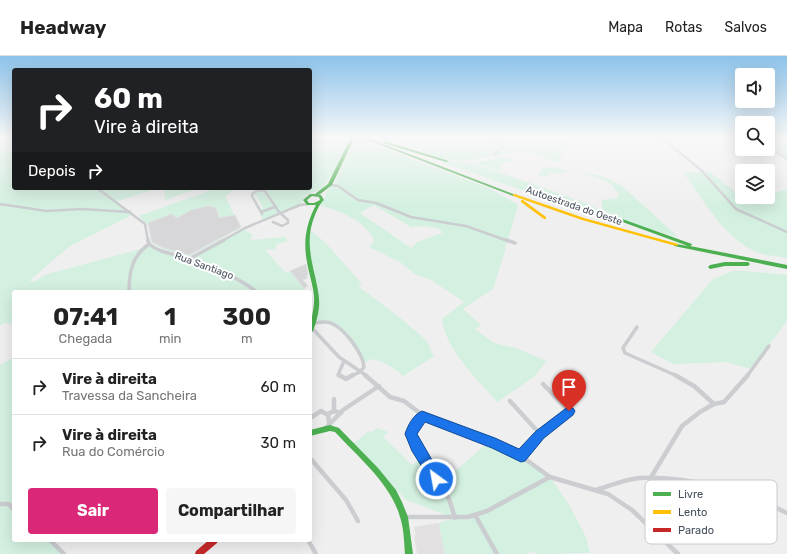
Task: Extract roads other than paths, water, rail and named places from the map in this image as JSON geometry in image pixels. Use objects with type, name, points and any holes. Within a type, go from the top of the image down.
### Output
[{"type":"main road","points":[[312,327],[318,310],[318,299],[306,244],[312,204],[309,196],[318,196],[330,184],[342,160]]},
{"type":"main road","name":"Autoestrada do Oeste","points":[[423,160],[561,212],[630,234],[702,252],[787,267]]},
{"type":"main road","name":"Autoestrada do Oeste","points":[[433,160],[559,207],[622,227],[690,245],[787,263]]},
{"type":"main road","points":[[483,183],[528,204],[545,218]]},
{"type":"main road","points":[[312,204],[322,200],[318,196]]},
{"type":"main road","points":[[610,216],[690,245]]},
{"type":"main road","points":[[710,266],[733,263],[776,268],[787,267]]},
{"type":"main road","points":[[312,432],[326,428],[334,429],[386,483],[398,500],[404,517],[410,554]]},
{"type":"main road","points":[[201,553],[212,542]]},
{"type":"street","points":[[689,160],[701,170],[712,184],[736,208],[787,232]]},
{"type":"street","points":[[330,184],[338,186],[358,200],[376,203],[411,217],[466,226],[515,243]]},
{"type":"street","points":[[100,190],[147,226],[149,244],[141,249],[135,256],[130,270],[130,290]]},
{"type":"street","points":[[273,222],[282,226],[288,223],[288,220],[280,214],[265,191],[256,191],[252,194],[252,197],[262,213],[275,207]]},
{"type":"street","points":[[0,204],[46,211],[82,209],[130,212]]},
{"type":"street","points":[[189,259],[245,228],[300,205],[312,204]]},
{"type":"street","name":"Rua Santiago","points":[[149,244],[155,250],[189,259],[234,277],[254,290]]},
{"type":"street","points":[[344,361],[338,375],[346,379],[360,372],[365,364],[345,336],[330,323],[312,327],[333,352],[344,361],[360,372],[379,386],[390,397],[404,401],[422,416],[495,443],[521,456],[550,477],[576,486],[608,494],[632,510],[645,522]]},
{"type":"street","points":[[637,327],[623,348],[625,353],[684,380],[708,396],[714,404]]},
{"type":"street","points":[[650,479],[682,426],[689,419],[714,404],[724,402],[742,384],[769,346]]},
{"type":"street","points":[[521,456],[540,434],[569,411],[543,384]]},
{"type":"street","points":[[326,428],[329,423],[351,404],[379,386]]},
{"type":"street","points":[[334,399],[334,411]]},
{"type":"street","points":[[510,401],[540,434]]},
{"type":"street","points":[[312,417],[321,411],[328,415]]},
{"type":"street","points":[[328,415],[334,411],[341,413]]},
{"type":"street","points":[[328,415],[329,423]]},
{"type":"street","points":[[422,416],[413,428],[411,434],[416,447],[449,500],[455,518]]},
{"type":"street","points":[[312,460],[346,500],[358,521]]},
{"type":"street","points":[[404,517],[455,518],[475,515],[492,508],[550,477]]},
{"type":"street","points":[[595,490],[639,478],[660,480]]},
{"type":"street","points":[[0,504],[9,504],[12,508]]},
{"type":"street","points":[[777,510],[787,514]]},
{"type":"street","points":[[475,515],[497,554]]},
{"type":"street","points":[[52,542],[64,554]]},
{"type":"street","points":[[309,542],[316,554]]},
{"type":"street","points":[[668,544],[678,554]]}]
